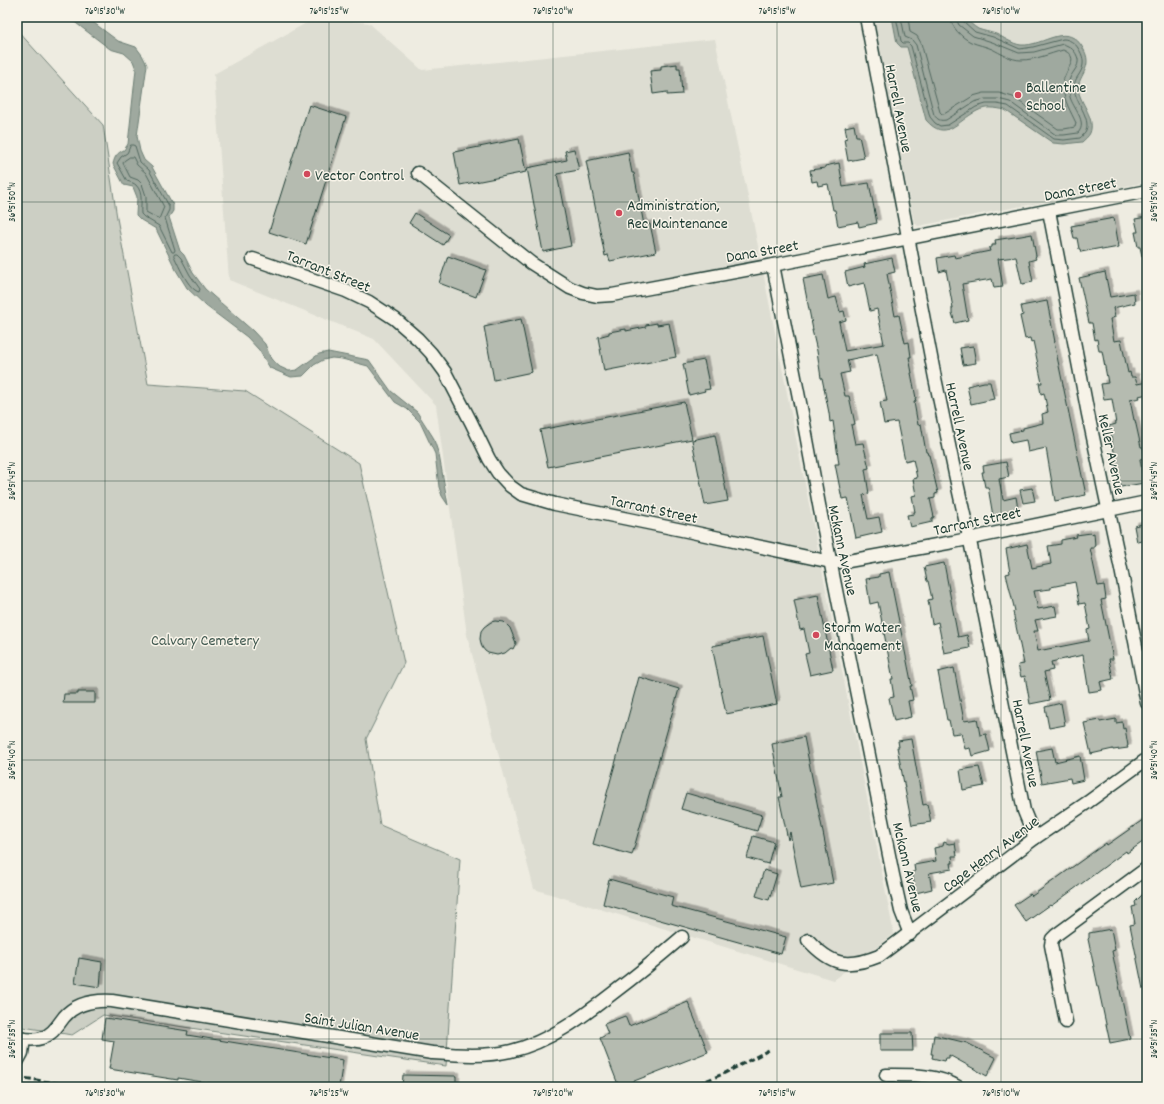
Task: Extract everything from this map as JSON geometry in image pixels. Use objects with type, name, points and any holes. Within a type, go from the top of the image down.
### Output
[{"type":"street","name":"Harrell Avenue","points":[[866,17],[935,378],[1024,811],[1035,838]]},
{"type":"street","name":"Dana Street","points":[[418,174],[531,263],[570,288],[597,296],[612,295],[773,265],[1147,191]]},
{"type":"street","name":"Keller Avenue","points":[[1049,211],[1088,414],[1147,703]]},
{"type":"street","name":"Tarrant Street","points":[[254,259],[336,286],[369,302],[395,320],[418,339],[445,372],[489,459],[498,473],[510,486],[521,494],[555,504],[831,562],[843,562],[1147,502]]},
{"type":"street","name":"Mckann Avenue","points":[[773,265],[894,882],[900,911],[910,934]]},
{"type":"street","name":"Cape Henry Avenue","points":[[808,940],[816,949],[829,958],[840,962],[853,964],[879,956],[1035,838],[1147,759]]},
{"type":"street","points":[[1066,1022],[1051,945],[1052,939],[1147,868]]},
{"type":"street","name":"Saint Julian Avenue","points":[[21,1038],[33,1040],[49,1035],[55,1030],[64,1017],[74,1009],[87,1002],[102,1000],[432,1053],[468,1056],[490,1055],[512,1051],[531,1045],[551,1036],[575,1022],[657,959],[682,937]]},
{"type":"street","points":[[17,1062],[22,1053],[21,1038]]},
{"type":"street","points":[[886,1075],[915,1075],[935,1078],[958,1087]]},
{"type":"shaded area","points":[[317,17],[369,23],[422,70],[715,39],[750,206],[894,934],[833,980],[534,889],[467,635],[436,405],[374,339],[229,280],[214,74]]},
{"type":"shaded area","name":"Ballentine School","points":[[872,17],[1147,17],[1147,182],[918,226],[914,222]]},
{"type":"green space","name":"Calvary Cemetery","points":[[17,30],[103,125],[117,218],[148,384],[245,391],[359,463],[404,663],[366,739],[380,825],[460,859],[446,1066],[103,1015],[72,1035],[17,1026]]},
{"type":"water","points":[[68,17],[86,17],[118,41],[136,47],[142,55],[147,65],[137,136],[140,151],[144,160],[152,167],[173,205],[173,211],[169,217],[180,251],[184,255],[193,273],[205,289],[253,331],[265,344],[271,359],[280,367],[289,371],[297,370],[319,354],[328,352],[369,360],[391,391],[417,412],[433,437],[439,455],[448,505],[442,496],[439,487],[435,454],[420,422],[407,409],[395,402],[368,366],[332,358],[323,360],[314,365],[303,376],[291,377],[270,368],[259,350],[247,337],[206,306],[187,288],[176,270],[156,229],[141,220],[136,215],[137,197],[133,187],[124,185],[113,164],[117,155],[124,150],[128,144],[136,69],[133,61],[124,53],[110,49]]},
{"type":"water","points":[[892,17],[964,17],[978,29],[996,34],[1011,42],[1021,45],[1030,45],[1063,35],[1071,36],[1078,41],[1087,57],[1087,64],[1078,90],[1090,118],[1091,128],[1088,137],[1082,142],[1064,144],[1053,143],[1005,110],[991,108],[984,108],[977,111],[952,128],[946,130],[940,130],[933,127],[926,120],[907,47],[901,47],[897,43]]},
{"type":"building","points":[[677,64],[677,68],[680,68],[682,94],[667,95],[667,92],[653,94],[650,71],[661,70],[661,66]]},
{"type":"building","name":"Vector Control","points":[[309,105],[346,117],[306,244],[269,232]]},
{"type":"building","points":[[854,125],[856,136],[859,136],[864,158],[848,161],[844,139],[847,138],[845,127]]},
{"type":"building","points":[[519,139],[526,172],[460,185],[454,152]]},
{"type":"building","points":[[574,149],[579,170],[557,174],[571,246],[543,252],[527,168],[567,160],[565,151]]},
{"type":"building","name":"Administration, Rec Maintenance","points":[[628,152],[632,173],[634,173],[644,225],[650,224],[656,252],[610,261],[608,255],[605,256],[586,161]]},
{"type":"building","points":[[839,163],[843,187],[869,183],[877,223],[859,227],[858,222],[838,226],[828,184],[818,186],[817,181],[812,182],[810,170],[825,168],[825,166]]},
{"type":"building","points":[[415,213],[449,235],[443,245],[409,223]]},
{"type":"building","points":[[1147,217],[1147,256],[1142,256],[1140,247],[1138,247],[1135,232],[1138,232],[1135,219]]},
{"type":"building","points":[[1114,218],[1119,247],[1102,250],[1102,248],[1081,252],[1077,238],[1074,238],[1071,226]]},
{"type":"building","points":[[1032,234],[1036,259],[1029,261],[1033,282],[1022,284],[1016,257],[998,259],[1003,287],[994,288],[992,279],[962,284],[968,320],[955,323],[952,313],[953,308],[946,270],[939,272],[937,258],[954,255],[955,258],[990,251],[989,248],[992,247],[992,245],[996,245],[995,240]]},
{"type":"building","points":[[448,256],[486,270],[476,297],[439,283]]},
{"type":"building","points":[[892,258],[895,272],[887,274],[895,316],[899,315],[905,343],[909,342],[911,357],[909,357],[916,398],[916,401],[914,402],[918,425],[921,424],[926,452],[929,455],[938,493],[935,494],[935,498],[930,499],[934,517],[932,518],[932,522],[910,527],[907,515],[914,514],[915,512],[912,496],[916,495],[913,479],[917,478],[913,459],[905,461],[897,422],[884,424],[880,402],[887,401],[877,354],[847,360],[850,372],[840,374],[845,396],[849,396],[855,424],[851,425],[855,444],[863,443],[869,468],[865,469],[869,494],[863,495],[868,519],[879,517],[882,532],[856,538],[848,498],[842,499],[835,464],[839,464],[833,421],[830,422],[803,279],[823,275],[828,299],[836,297],[840,312],[844,311],[846,320],[839,322],[845,351],[884,344],[877,309],[870,311],[864,283],[848,287],[845,272],[865,267],[864,264]]},
{"type":"building","points":[[1105,272],[1110,297],[1134,293],[1135,303],[1113,308],[1115,317],[1110,319],[1114,341],[1121,340],[1128,373],[1130,372],[1131,377],[1135,377],[1137,384],[1147,382],[1147,394],[1139,396],[1140,398],[1130,400],[1145,458],[1140,459],[1144,483],[1121,487],[1109,426],[1116,424],[1112,399],[1104,400],[1101,384],[1108,383],[1102,351],[1099,351],[1097,339],[1095,340],[1092,323],[1089,323],[1079,278]]},
{"type":"building","points":[[1047,301],[1054,342],[1086,495],[1055,501],[1046,448],[1028,452],[1026,440],[1011,443],[1009,433],[1043,423],[1042,414],[1048,412],[1044,393],[1041,394],[1039,383],[1042,383],[1033,341],[1031,342],[1030,338],[1025,339],[1020,316],[1023,315],[1021,306]]},
{"type":"building","points":[[521,319],[532,372],[494,380],[484,327]]},
{"type":"building","points":[[657,323],[657,325],[669,323],[676,357],[604,371],[598,337],[609,334],[609,332],[626,329],[626,331]]},
{"type":"building","points":[[973,346],[976,363],[963,365],[960,348]]},
{"type":"building","points":[[704,360],[710,389],[689,395],[683,364]]},
{"type":"building","points":[[990,382],[994,399],[971,404],[967,386]]},
{"type":"building","points":[[684,402],[692,439],[548,467],[540,430]]},
{"type":"building","points":[[715,435],[728,501],[705,505],[692,440]]},
{"type":"building","points":[[1006,462],[1009,477],[999,479],[1003,500],[1016,497],[1018,509],[1012,510],[1012,512],[993,516],[988,487],[985,487],[982,472],[984,472],[983,466]]},
{"type":"building","points":[[1032,488],[1035,501],[1023,503],[1020,490]]},
{"type":"building","points":[[1147,523],[1147,540],[1137,542],[1134,526]]},
{"type":"building","points":[[1094,533],[1095,546],[1094,548],[1090,548],[1098,586],[1104,585],[1106,599],[1101,600],[1113,659],[1109,659],[1113,679],[1100,682],[1102,690],[1089,692],[1083,655],[1051,662],[1053,670],[1044,672],[1050,700],[1030,704],[1025,676],[1021,677],[1018,665],[1024,664],[1013,612],[1015,611],[1006,574],[1010,573],[1006,549],[1027,544],[1032,568],[1051,564],[1048,546],[1061,544],[1061,540],[1077,537],[1076,535]],"holes":[[[1075,582],[1079,604],[1085,603],[1090,629],[1087,630],[1089,641],[1038,651],[1034,631],[1038,631],[1035,620],[1057,616],[1055,606],[1038,609],[1034,591],[1051,589],[1051,587]]]},
{"type":"building","points":[[944,563],[958,637],[967,635],[970,648],[944,653],[938,622],[932,624],[928,600],[932,599],[924,567]]},
{"type":"building","points":[[889,572],[912,686],[910,686],[913,700],[908,701],[911,717],[894,721],[889,698],[894,697],[891,679],[893,679],[878,602],[870,604],[866,579],[879,577],[879,574]]},
{"type":"building","name":"Storm Water Management","points":[[818,595],[833,670],[810,675],[805,654],[809,653],[804,629],[800,630],[794,600]]},
{"type":"building","points":[[495,621],[504,622],[510,628],[516,643],[513,649],[511,648],[505,653],[497,655],[485,651],[482,647],[480,639],[481,631],[484,627]]},
{"type":"building","points":[[763,636],[777,704],[726,714],[712,646]]},
{"type":"building","points":[[954,668],[964,721],[977,719],[980,735],[986,734],[990,751],[972,756],[970,748],[965,749],[961,733],[952,734],[949,720],[947,720],[938,672]]},
{"type":"building","points":[[639,677],[679,689],[632,855],[593,844]]},
{"type":"building","points":[[78,692],[95,692],[95,703],[63,703],[64,694],[78,694]]},
{"type":"building","points":[[1061,703],[1065,725],[1049,728],[1045,707]]},
{"type":"building","points":[[1116,719],[1116,723],[1122,722],[1123,729],[1125,728],[1128,748],[1113,749],[1091,754],[1084,723]]},
{"type":"building","points":[[804,737],[833,883],[801,889],[790,832],[788,840],[779,797],[782,797],[772,744]]},
{"type":"building","points":[[911,739],[923,805],[927,804],[931,822],[912,825],[897,747],[899,747],[898,741]]},
{"type":"building","points":[[1052,748],[1055,762],[1080,756],[1084,780],[1071,783],[1070,778],[1042,783],[1036,751]]},
{"type":"building","points":[[979,767],[984,786],[963,790],[960,770]]},
{"type":"building","points":[[686,793],[762,815],[757,831],[681,809]]},
{"type":"building","points":[[1147,817],[1147,839],[1127,853],[1126,851],[1051,906],[1050,905],[1026,922],[1014,905],[1030,894],[1032,896],[1106,843],[1107,845]]},
{"type":"building","points":[[753,836],[774,842],[768,864],[747,858]]},
{"type":"building","points":[[944,842],[949,844],[955,843],[957,856],[952,856],[952,869],[929,873],[932,889],[916,893],[912,872],[915,872],[914,865],[936,861],[934,848],[943,846]]},
{"type":"building","points":[[764,870],[777,874],[769,900],[756,896]]},
{"type":"building","points":[[609,879],[673,897],[671,906],[786,937],[781,954],[603,904]]},
{"type":"building","points":[[1147,890],[1147,988],[1143,989],[1130,925],[1135,924],[1132,907],[1136,906],[1135,902]]},
{"type":"building","points":[[1111,929],[1115,950],[1112,951],[1130,1039],[1110,1043],[1088,939],[1089,933]]},
{"type":"building","points":[[79,958],[102,962],[100,987],[75,983]]},
{"type":"building","points":[[688,1002],[708,1052],[619,1087],[600,1038],[608,1034],[604,1024],[625,1016],[629,1026]]},
{"type":"building","points":[[105,1018],[188,1031],[187,1035],[343,1060],[339,1087],[232,1087],[109,1069],[114,1041],[102,1039]]},
{"type":"building","points":[[880,1033],[912,1033],[913,1051],[880,1051]]},
{"type":"building","points":[[934,1035],[967,1043],[996,1058],[987,1076],[949,1055],[949,1058],[946,1058],[945,1061],[932,1058],[933,1054],[931,1054]]},
{"type":"building","points":[[403,1075],[456,1076],[456,1087],[402,1087]]},
{"type":"railway","points":[[690,1087],[723,1074],[769,1050]]},
{"type":"railway","points":[[17,1077],[81,1087]]},
{"type":"place","name":"Ballentine School","points":[[1018,95]]},
{"type":"place","name":"Vector Control","points":[[307,174]]},
{"type":"place","name":"Administration, Rec Maintenance","points":[[619,213]]},
{"type":"place","name":"Storm Water Management","points":[[816,635]]}]
